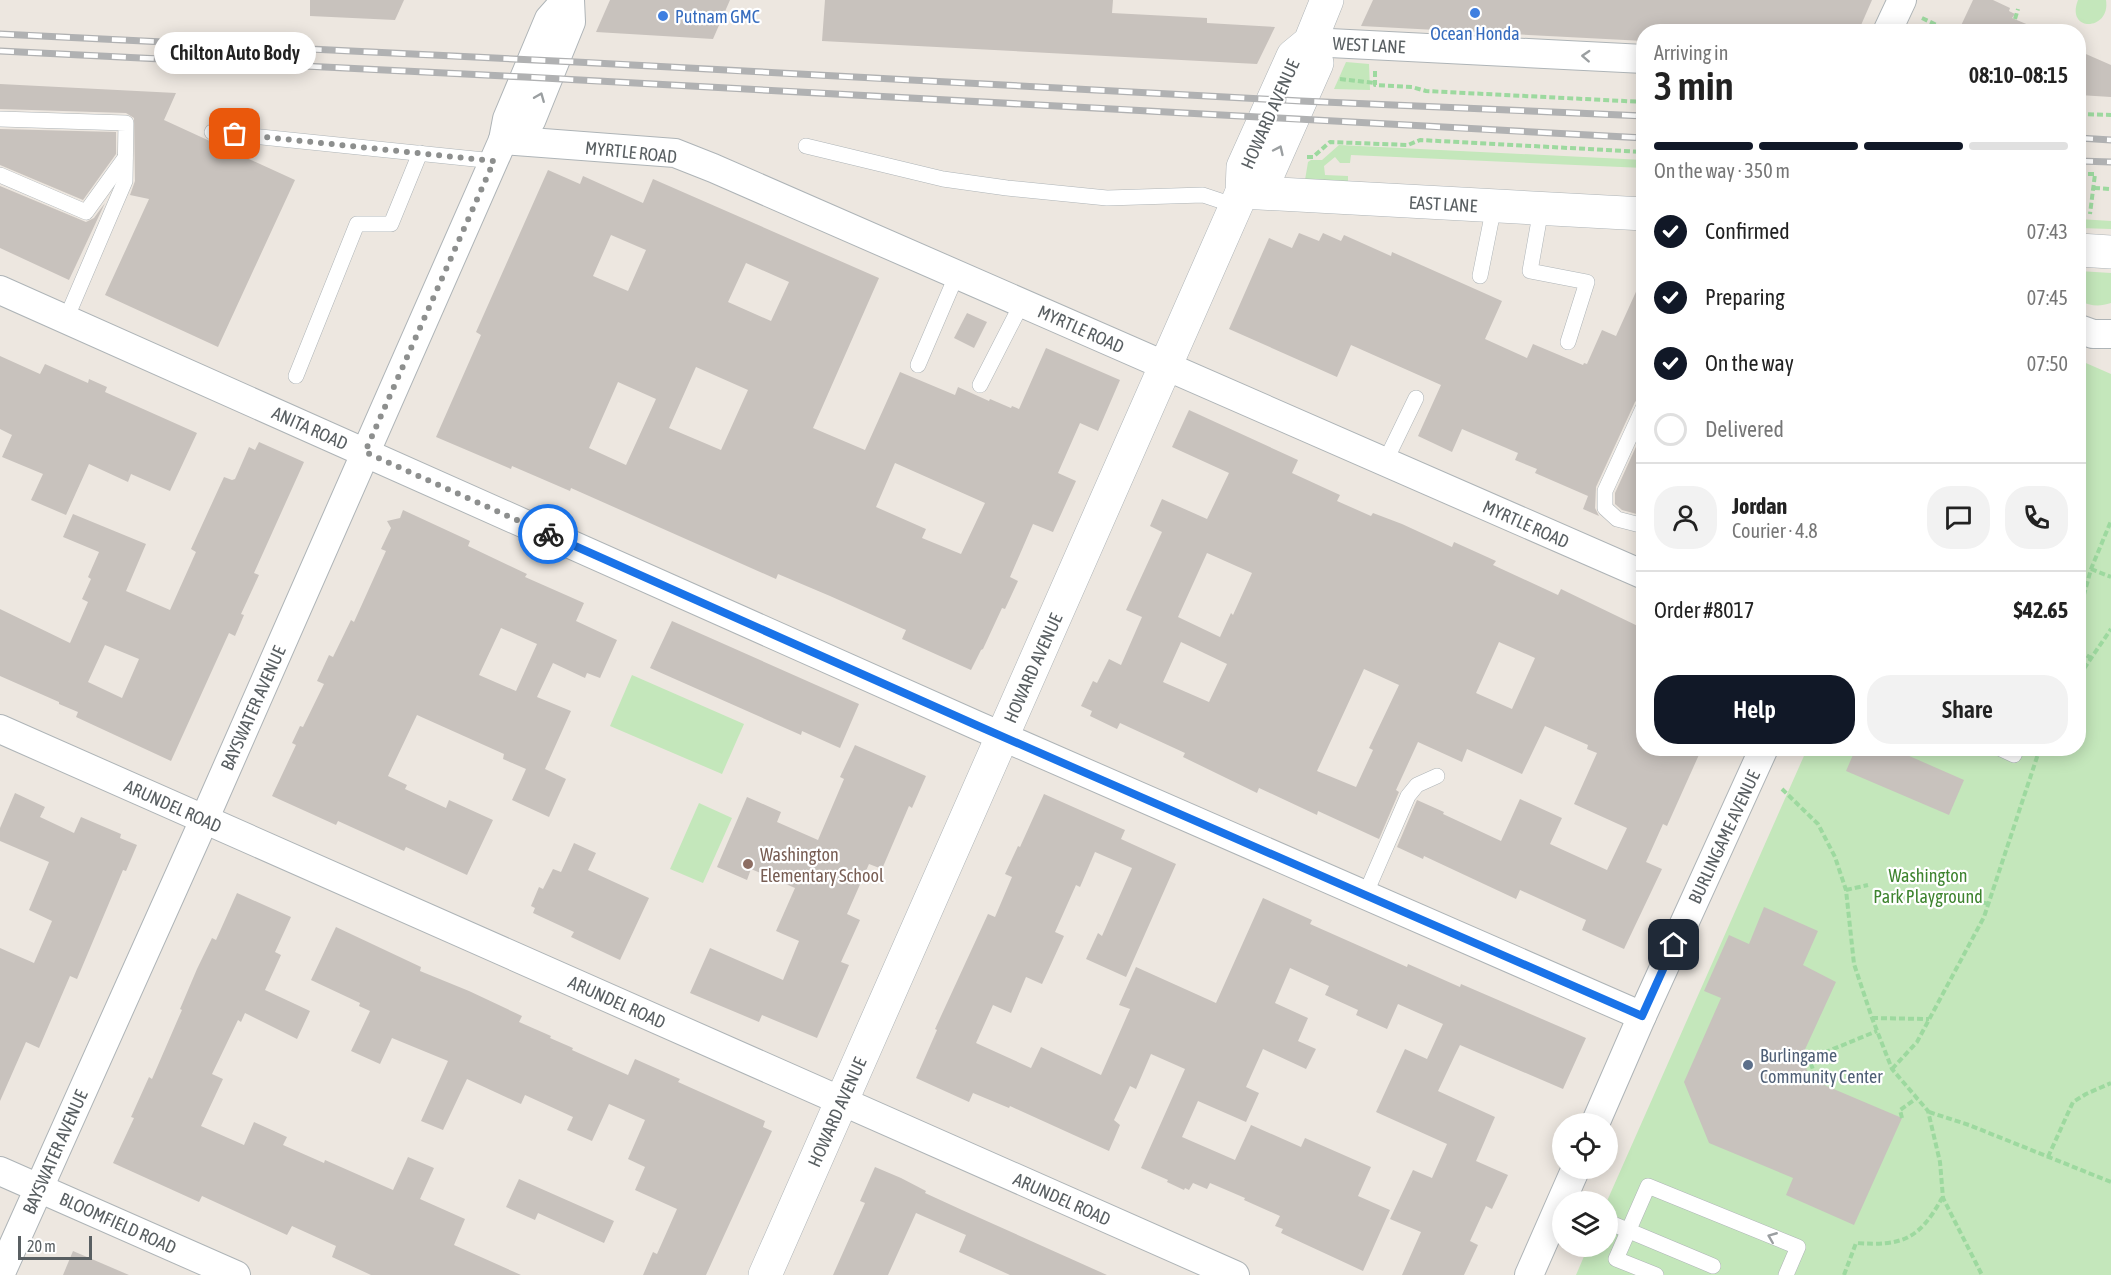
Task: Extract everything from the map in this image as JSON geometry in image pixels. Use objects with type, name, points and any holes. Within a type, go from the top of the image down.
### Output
[{"type":"street","points":[[499,151],[531,120],[571,22],[568,0]]},
{"type":"street","name":"HOWARD AVENUE","points":[[765,1275],[1239,199],[1267,176],[1293,120],[1317,63],[1310,42],[1327,0]]},
{"type":"street","points":[[1895,24],[1910,8]]},
{"type":"street","name":"WEST LANE","points":[[1310,42],[1636,59]]},
{"type":"street","name":"MYRTLE ROAD","points":[[499,151],[675,153],[1636,572]]},
{"type":"street","name":"BAYSWATER AVENUE","points":[[0,1275],[204,820],[499,151]]},
{"type":"street","name":"EAST LANE","points":[[1239,199],[1494,206],[1636,214]]},
{"type":"street","points":[[2086,250],[2111,252]]},
{"type":"street","name":"ANITA ROAD","points":[[0,290],[1003,737],[1642,1016]]},
{"type":"street","points":[[2086,332],[2111,334]]},
{"type":"street","name":"ARUNDEL ROAD","points":[[0,729],[1235,1275]]},
{"type":"street","name":"BURLINGAME AVENUE","points":[[1600,1113],[1760,756]]},
{"type":"street","name":"BLOOMFIELD ROAD","points":[[0,1171],[236,1275]]},
{"type":"street","points":[[1529,1275],[1552,1225]]},
{"type":"lane","points":[[0,119],[126,123],[125,181],[66,319]]},
{"type":"lane","points":[[212,132],[420,153],[499,151]]},
{"type":"lane","points":[[806,146],[943,179],[1007,188],[1107,198],[1203,195],[1239,199]]},
{"type":"lane","points":[[296,376],[357,224],[391,224],[420,153]]},
{"type":"lane","points":[[0,175],[86,212],[125,158]]},
{"type":"lane","points":[[1480,276],[1494,206]]},
{"type":"lane","points":[[1541,209],[1530,271],[1587,282],[1568,342]]},
{"type":"lane","points":[[918,365],[957,274]]},
{"type":"lane","points":[[980,385],[1022,303]]},
{"type":"lane","points":[[1385,462],[1416,398]]},
{"type":"lane","points":[[1636,423],[1605,491],[1605,508],[1617,519],[1636,523]]},
{"type":"lane","points":[[1365,895],[1408,796],[1417,785],[1437,776]]},
{"type":"lane","points":[[1656,1275],[1616,1259],[1648,1186],[1798,1247],[1786,1275]]},
{"type":"lane","points":[[1618,1226],[1713,1266]]},
{"type":"path","points":[[1910,8],[1934,24]]},
{"type":"path","points":[[2015,19],[2018,9]]},
{"type":"path","points":[[1375,60],[1375,83]]},
{"type":"path","points":[[1335,78],[1351,82],[1375,83],[1375,85],[1412,87],[1426,92],[1636,102]]},
{"type":"path","points":[[2086,114],[2111,115]]},
{"type":"path","points":[[1306,157],[1313,157],[1330,142],[1408,145],[1420,140],[1636,152]]},
{"type":"path","points":[[2086,174],[2095,174],[2090,214]]},
{"type":"path","points":[[2094,188],[2111,189]]},
{"type":"path","points":[[2086,587],[2111,521]]},
{"type":"path","points":[[2091,569],[2111,577]]},
{"type":"path","points":[[2086,666],[2111,629]]},
{"type":"path","points":[[2086,655],[2091,658]]},
{"type":"path","points":[[1892,1069],[1917,1042],[1984,917],[2037,756]]},
{"type":"path","points":[[1782,789],[1818,824],[1835,856],[1846,890],[1854,964],[1872,1018],[1892,1069],[1928,1112],[1940,1162],[1942,1198],[1982,1275]]},
{"type":"path","points":[[1846,890],[1868,885]]},
{"type":"path","points":[[1974,900],[1989,904]]},
{"type":"path","points":[[1872,1018],[1929,1019]]},
{"type":"path","points":[[1809,1074],[1814,1072],[1809,1059],[1877,1031]]},
{"type":"path","points":[[2048,1157],[2073,1102],[2111,1083]]},
{"type":"path","points":[[1902,1118],[1900,1110],[1917,1098]]},
{"type":"path","points":[[1928,1112],[1969,1125],[2111,1182]]},
{"type":"path","points":[[1844,1275],[1856,1243],[1882,1245],[1904,1240],[1924,1227],[1942,1198]]},
{"type":"green space","points":[[2078,0],[2106,0],[2106,10],[2102,18],[2089,24],[2082,23],[2076,11]]},
{"type":"green space","points":[[1346,62],[1369,64],[1370,90],[1334,89]]},
{"type":"green space","points":[[1339,145],[1636,160],[1636,168],[1351,155],[1350,163],[1340,163],[1335,157],[1324,166],[1325,175],[1348,176],[1348,182],[1305,180],[1308,162],[1322,160]]},
{"type":"green space","points":[[2086,219],[2111,221],[2111,229],[2086,228]]},
{"type":"green space","points":[[2086,271],[2111,273],[2111,303],[2087,304]]},
{"type":"green space","name":"Washington Park Playground","points":[[2086,363],[2111,374],[2111,1275],[1576,1275],[1584,1257],[1618,1257],[1618,1191],[1611,1191],[1804,756],[2086,756]]},
{"type":"green space","points":[[632,675],[744,724],[722,774],[610,726]]},
{"type":"green space","points":[[699,803],[732,818],[703,883],[670,869]]},
{"type":"building","points":[[310,0],[404,0],[395,20],[310,16]]},
{"type":"building","name":"Putnam GMC","points":[[610,0],[730,0],[713,39],[596,32]]},
{"type":"building","points":[[825,0],[1113,0],[1112,13],[1207,18],[1207,23],[1275,27],[1257,64],[822,41]]},
{"type":"building","points":[[1373,0],[1872,0],[1862,24],[1636,24],[1636,41],[1361,26]]},
{"type":"building","points":[[1973,0],[1993,0],[2010,8],[2009,11],[2015,14],[2012,18],[2026,24],[1962,24]]},
{"type":"building","points":[[2086,54],[2111,65],[2111,97],[2086,95]]},
{"type":"building","points":[[0,84],[176,93],[164,120],[295,180],[218,347],[105,295],[149,199],[130,195],[135,181],[134,118],[126,113],[0,109]]},
{"type":"building","points":[[0,129],[116,132],[116,154],[83,200],[0,165]]},
{"type":"building","points":[[548,170],[580,184],[583,176],[643,203],[653,179],[879,278],[813,428],[865,450],[900,372],[955,395],[958,387],[989,401],[990,399],[1019,409],[1046,348],[1120,380],[1098,431],[1080,423],[1058,473],[1076,481],[1053,532],[1033,524],[1010,577],[1018,581],[971,670],[902,639],[906,630],[830,596],[778,574],[776,579],[571,488],[570,491],[512,466],[511,469],[436,437],[481,335],[476,332]],"holes":[[[611,235],[646,250],[628,291],[593,276]],[[746,263],[789,282],[771,321],[728,302]],[[696,367],[748,390],[721,450],[669,428]],[[618,382],[656,399],[626,465],[589,448]],[[895,463],[985,503],[961,554],[922,538],[926,529],[876,507]]]},
{"type":"building","points":[[0,186],[86,222],[94,218],[105,203],[69,280],[0,248]]},
{"type":"building","points":[[1299,233],[1319,241],[1323,233],[1341,241],[1344,235],[1391,256],[1392,252],[1502,301],[1485,339],[1527,358],[1533,344],[1583,365],[1587,364],[1602,330],[1616,336],[1636,292],[1636,401],[1596,487],[1595,508],[1599,516],[1583,509],[1588,496],[1535,473],[1537,469],[1515,460],[1518,453],[1462,429],[1452,452],[1418,436],[1441,385],[1351,345],[1337,377],[1229,329],[1269,238],[1292,248]]},
{"type":"building","points":[[967,313],[987,322],[974,348],[954,338]]},
{"type":"building","points":[[0,356],[40,374],[45,364],[88,383],[89,379],[107,387],[105,392],[197,433],[170,491],[131,474],[128,482],[89,464],[66,515],[31,500],[43,474],[2,457],[12,435],[0,429]]},
{"type":"building","points":[[1189,410],[1298,460],[1292,473],[1340,495],[1337,501],[1371,516],[1373,513],[1402,524],[1452,547],[1454,542],[1496,561],[1493,565],[1558,595],[1561,589],[1636,625],[1636,756],[1698,756],[1667,826],[1663,824],[1646,862],[1662,869],[1624,949],[1582,930],[1586,920],[1520,890],[1516,899],[1424,856],[1423,859],[1397,847],[1417,800],[1501,841],[1520,799],[1562,818],[1550,844],[1607,870],[1627,828],[1574,804],[1597,753],[1587,749],[1588,745],[1545,726],[1522,774],[1467,749],[1462,762],[1418,742],[1396,790],[1399,792],[1379,839],[1318,811],[1317,815],[1259,788],[1257,793],[1183,757],[1185,753],[1120,723],[1117,729],[1090,716],[1092,711],[1081,706],[1093,681],[1097,683],[1109,659],[1121,665],[1142,617],[1126,610],[1162,532],[1150,526],[1162,499],[1207,519],[1229,473],[1172,447]],"holes":[[[1207,553],[1252,573],[1220,637],[1178,617]],[[1181,642],[1227,664],[1209,702],[1163,682]],[[1499,642],[1535,658],[1512,709],[1476,693]],[[1364,669],[1399,685],[1369,748],[1373,750],[1356,787],[1317,771]]]},
{"type":"building","points":[[259,442],[304,462],[254,573],[259,575],[241,614],[244,615],[235,636],[229,633],[171,761],[76,717],[78,712],[59,702],[0,676],[0,609],[70,643],[88,602],[82,599],[91,579],[88,577],[99,552],[63,537],[73,514],[146,544],[126,591],[170,610],[196,552],[191,549],[224,477],[235,479],[249,447],[255,450]],"holes":[[[105,645],[139,659],[122,698],[88,682]]]},
{"type":"building","points":[[1636,447],[1636,514],[1622,510],[1615,504],[1615,493]]},
{"type":"building","points":[[403,510],[470,541],[468,546],[527,574],[525,577],[584,603],[576,621],[617,640],[600,678],[587,673],[585,678],[553,663],[537,697],[571,711],[545,769],[566,779],[549,817],[512,800],[526,769],[503,759],[504,754],[417,715],[388,776],[407,785],[405,789],[446,808],[449,800],[493,820],[467,875],[406,847],[404,851],[338,821],[336,825],[272,796],[296,745],[292,743],[300,726],[303,727],[324,684],[317,681],[329,655],[333,657],[351,620],[354,622],[386,551],[381,549],[391,528],[387,521],[400,518]],"holes":[[[501,628],[537,644],[516,691],[479,675]]]},
{"type":"building","points":[[672,621],[859,704],[840,748],[802,731],[801,735],[650,668]]},
{"type":"building","points":[[855,745],[926,776],[912,808],[909,806],[882,869],[869,864],[847,914],[860,920],[841,962],[849,965],[817,1038],[762,1015],[759,1022],[690,993],[710,948],[783,980],[799,941],[776,931],[795,888],[751,869],[747,880],[717,867],[747,797],[781,812],[777,822],[818,840],[844,779],[840,777]]},
{"type":"building","points":[[1853,756],[1909,756],[1964,780],[1949,815],[1846,771]]},
{"type":"building","points":[[15,793],[45,807],[40,817],[74,833],[81,817],[121,834],[120,838],[137,845],[126,871],[123,870],[77,979],[70,976],[39,1048],[26,1042],[0,1101],[0,948],[34,963],[52,921],[29,910],[49,862],[0,841],[0,828]]},
{"type":"building","points":[[1044,794],[1125,830],[1121,839],[1176,864],[1126,977],[1086,959],[1098,933],[1102,936],[1132,868],[1095,852],[1080,887],[1076,885],[1055,932],[1064,936],[1042,984],[1026,977],[1011,1013],[993,1005],[976,1043],[1031,1068],[1041,1047],[1101,1075],[1130,1009],[1119,1005],[1136,967],[1216,1003],[1263,898],[1312,920],[1310,924],[1407,967],[1408,964],[1460,987],[1461,984],[1586,1038],[1563,1089],[1460,1045],[1438,1091],[1495,1117],[1476,1161],[1508,1175],[1492,1209],[1486,1206],[1470,1241],[1478,1245],[1464,1275],[1402,1275],[1421,1232],[1390,1219],[1413,1170],[1432,1178],[1447,1144],[1376,1112],[1405,1049],[1427,1059],[1443,1024],[1398,1004],[1387,1029],[1356,1015],[1358,1010],[1325,995],[1329,986],[1290,968],[1275,1003],[1308,1018],[1298,1041],[1316,1049],[1306,1069],[1263,1049],[1246,1087],[1259,1093],[1246,1122],[1198,1101],[1182,1137],[1235,1160],[1251,1125],[1301,1147],[1305,1138],[1371,1167],[1358,1196],[1390,1210],[1363,1271],[1281,1233],[1283,1229],[1275,1226],[1280,1216],[1244,1200],[1245,1198],[1210,1183],[1207,1189],[1193,1183],[1189,1190],[1185,1188],[1184,1190],[1141,1168],[1185,1069],[1151,1054],[1136,1089],[1130,1086],[1114,1120],[1120,1125],[1109,1151],[1010,1106],[1009,1108],[973,1093],[969,1102],[916,1078],[937,1030],[935,1029],[988,914],[995,917],[1012,877],[1005,874]]},
{"type":"building","points":[[574,843],[596,853],[588,870],[649,898],[620,960],[571,937],[574,932],[533,913],[535,908],[531,906],[539,887],[543,889],[553,869],[561,872]]},
{"type":"building","points":[[237,893],[291,917],[275,952],[281,955],[265,990],[310,1011],[297,1039],[245,1013],[241,1022],[238,1020],[212,1074],[223,1079],[201,1126],[244,1145],[254,1122],[287,1137],[283,1145],[324,1163],[325,1160],[393,1190],[408,1157],[434,1168],[420,1199],[465,1219],[454,1245],[521,1275],[371,1275],[332,1257],[336,1246],[292,1226],[287,1235],[202,1196],[199,1202],[113,1163],[134,1118],[131,1117],[149,1077],[152,1079],[182,1010],[180,1009],[197,969],[212,938],[216,940]]},
{"type":"building","name":"Burlingame Community Center","points":[[1764,907],[1818,931],[1803,965],[1836,982],[1802,1056],[1810,1079],[1902,1118],[1854,1225],[1786,1195],[1793,1178],[1709,1143],[1684,1082],[1721,998],[1704,991],[1729,935],[1749,944]]},
{"type":"building","points":[[336,927],[421,967],[420,971],[522,1016],[519,1022],[551,1036],[550,1038],[573,1048],[572,1050],[628,1075],[635,1059],[680,1079],[678,1082],[765,1121],[763,1127],[772,1131],[706,1275],[643,1275],[653,1252],[657,1254],[677,1209],[635,1190],[645,1167],[628,1159],[645,1120],[609,1104],[592,1141],[567,1130],[573,1117],[525,1095],[521,1104],[467,1079],[443,1130],[421,1121],[448,1061],[392,1038],[380,1064],[351,1051],[370,1011],[359,1006],[360,1003],[311,980]]},
{"type":"building","points":[[875,1167],[926,1191],[925,1193],[1107,1275],[1010,1275],[959,1252],[966,1235],[916,1213],[888,1275],[833,1275],[865,1203],[860,1201]]},
{"type":"building","points":[[519,1179],[614,1221],[604,1243],[538,1213],[535,1220],[506,1207]]},
{"type":"building","points":[[73,1251],[129,1275],[63,1275]]},
{"type":"railway","points":[[0,34],[1301,101],[1636,116]]},
{"type":"railway","points":[[0,51],[1636,138]]},
{"type":"railway","points":[[2086,138],[2111,140]]},
{"type":"railway","points":[[2086,161],[2111,162]]},
{"type":"way so far","points":[[235,134],[494,161],[365,452],[548,534]]},
{"type":"place","name":"Ocean Honda","points":[[1475,13]]},
{"type":"place","name":"Putnam GMC","points":[[663,16]]},
{"type":"place","name":"Chilton Auto Body","points":[[235,134]]},
{"type":"place","name":"Washington Elementary School","points":[[748,864]]},
{"type":"place","name":"Burlingame Community Center","points":[[1748,1065]]},
{"type":"route","points":[[548,534],[976,725],[1642,1016],[1674,945]]}]
